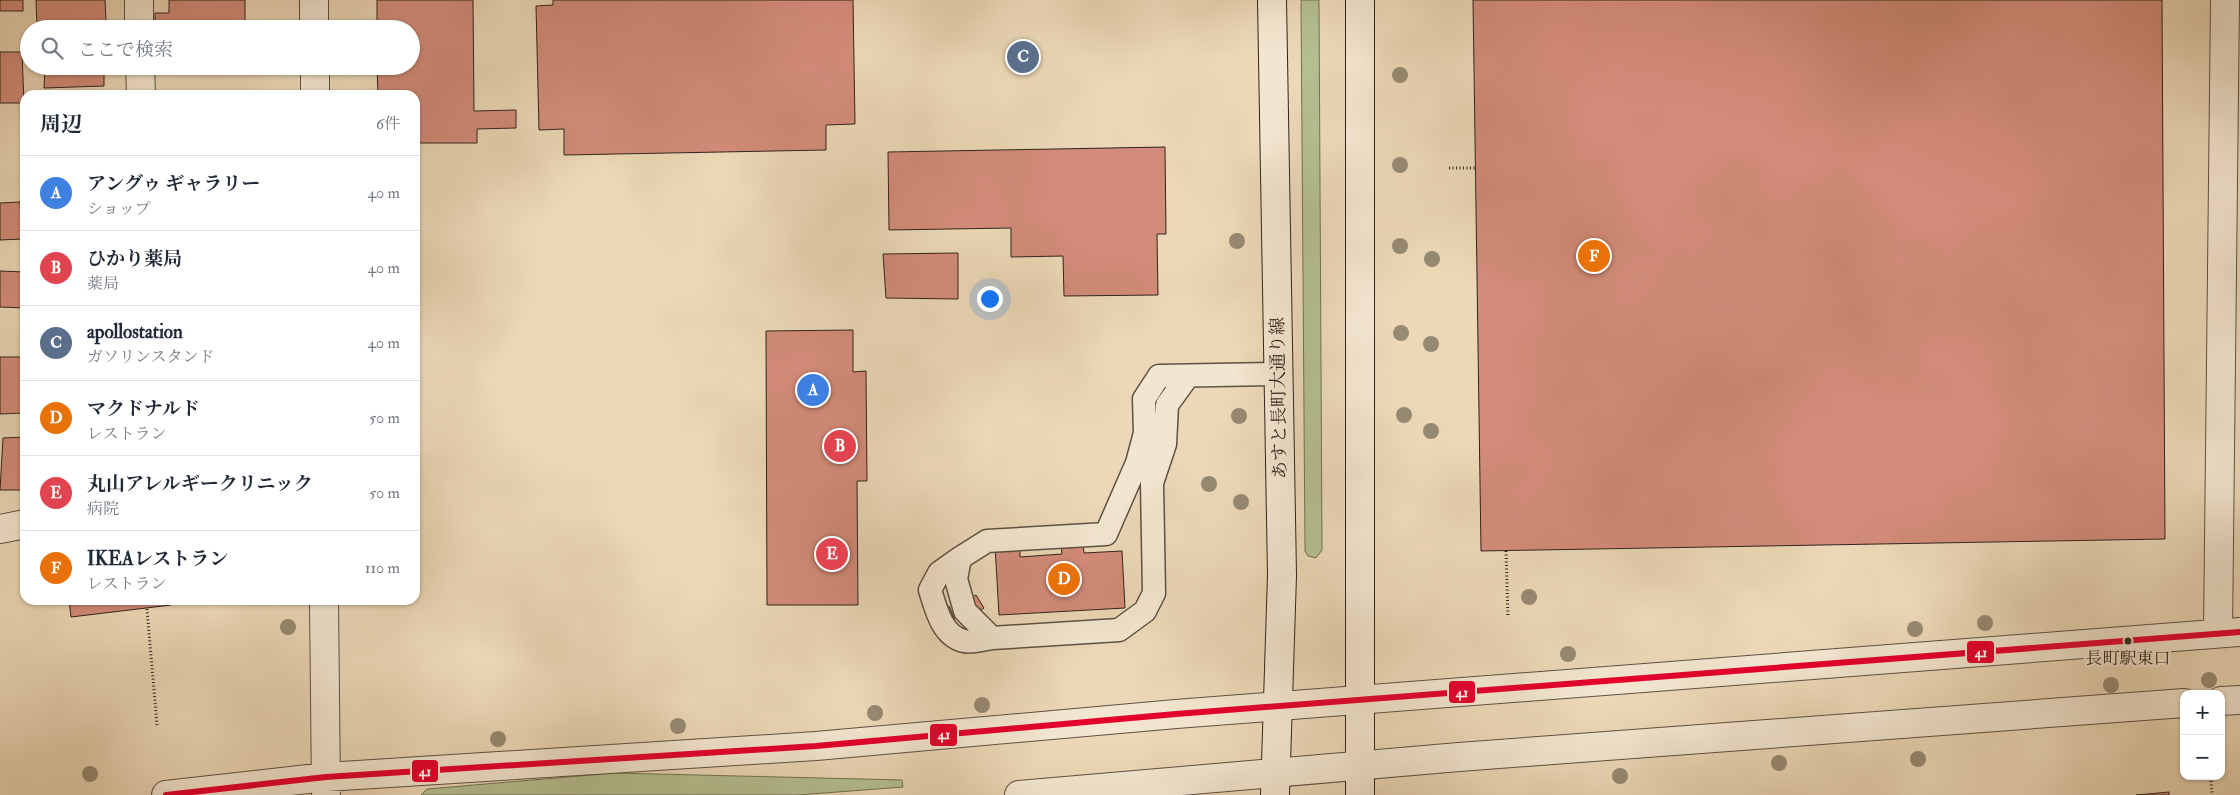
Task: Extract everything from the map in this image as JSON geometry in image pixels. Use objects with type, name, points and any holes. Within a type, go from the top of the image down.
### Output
[{"type":"street","points":[[139,0],[140,20]]},
{"type":"street","points":[[314,0],[314,20]]},
{"type":"street","name":"あすと長町大通り線","points":[[1272,0],[1282,575],[1276,784]]},
{"type":"street","points":[[1360,0],[1360,795]]},
{"type":"street","points":[[166,795],[326,786],[816,746],[1176,714],[1278,708],[2229,632],[2225,0]]},
{"type":"street","points":[[140,75],[141,90]]},
{"type":"street","points":[[315,75],[315,90]]},
{"type":"street","points":[[0,529],[20,525]]},
{"type":"street","points":[[324,605],[326,786]]},
{"type":"street","points":[[2225,701],[2240,700]]},
{"type":"street","points":[[1020,795],[1276,784],[1361,765],[2004,715],[2180,703]]},
{"type":"lane","points":[[1188,376],[1167,405],[1165,444],[1152,483],[1154,593],[1145,611],[1120,630],[992,638],[965,611],[956,579],[960,558],[987,541],[1106,534],[1137,463],[1145,433],[1144,399],[1159,376],[1279,374]]},
{"type":"path","points":[[1449,168],[1475,168]]},
{"type":"path","points":[[1506,551],[1508,617]]},
{"type":"path","points":[[147,608],[156,725]]},
{"type":"path","points":[[2212,781],[2212,795]]},
{"type":"green space","points":[[1301,0],[1319,0],[1322,550],[1316,558],[1308,556],[1305,551]]},
{"type":"green space","points":[[615,773],[902,780],[903,787],[798,795],[421,795],[427,789]]},
{"type":"building","points":[[0,0],[23,0],[23,11],[0,11]]},
{"type":"building","points":[[36,0],[105,0],[106,20],[37,20]]},
{"type":"building","points":[[169,0],[245,0],[245,20],[155,20],[155,13],[169,13]]},
{"type":"building","points":[[377,0],[473,0],[474,111],[516,110],[516,128],[477,129],[477,143],[420,143],[420,90],[378,90],[377,75],[420,75],[420,20],[377,20]]},
{"type":"building","points":[[553,0],[853,0],[855,124],[826,125],[826,150],[564,155],[564,129],[539,130],[536,6],[553,5]]},
{"type":"building","points":[[1473,0],[2162,0],[2165,539],[1481,551]]},
{"type":"building","points":[[0,52],[20,52],[20,75],[23,75],[23,90],[20,90],[20,103],[0,103]]},
{"type":"building","points":[[45,75],[104,75],[104,86],[44,88]]},
{"type":"building","points":[[1165,147],[1166,234],[1157,234],[1158,295],[1064,296],[1063,256],[1011,257],[1011,228],[889,230],[888,152]]},
{"type":"building","points":[[20,202],[20,239],[0,240],[0,203]]},
{"type":"building","points":[[958,253],[958,299],[886,298],[883,254]]},
{"type":"building","points":[[0,271],[20,272],[20,308],[0,307]]},
{"type":"building","points":[[853,330],[853,372],[866,371],[867,481],[857,481],[858,605],[767,605],[766,331]]},
{"type":"building","points":[[0,357],[20,357],[20,413],[0,414]]},
{"type":"building","points":[[20,437],[20,490],[0,490],[3,438]]},
{"type":"building","points":[[1083,542],[1084,553],[1122,551],[1125,608],[999,615],[995,546],[1020,545],[1020,557],[1062,554],[1061,543]]},
{"type":"building","points":[[976,595],[984,608],[974,614],[965,602]]},
{"type":"building","points":[[70,605],[171,605],[71,617]]},
{"type":"building","points":[[949,606],[955,620],[946,624],[940,610]]},
{"type":"building","points":[[2169,792],[2169,795],[2136,795]]},
{"type":"transit line","name":"41","points":[[166,795],[326,777],[816,746],[1176,714],[2240,632]]},
{"type":"place","name":"apollostation","points":[[1023,57]]},
{"type":"place","name":"IKEAレストラン","points":[[1594,256]]},
{"type":"place","name":"アングゥ ギャラリー","points":[[813,390]]},
{"type":"place","name":"ひかり薬局","points":[[840,446]]},
{"type":"place","name":"丸山アレルギークリニック","points":[[832,554]]},
{"type":"place","name":"マクドナルド","points":[[1064,579]]},
{"type":"place","name":"長町駅東口","points":[[2128,641]]}]
